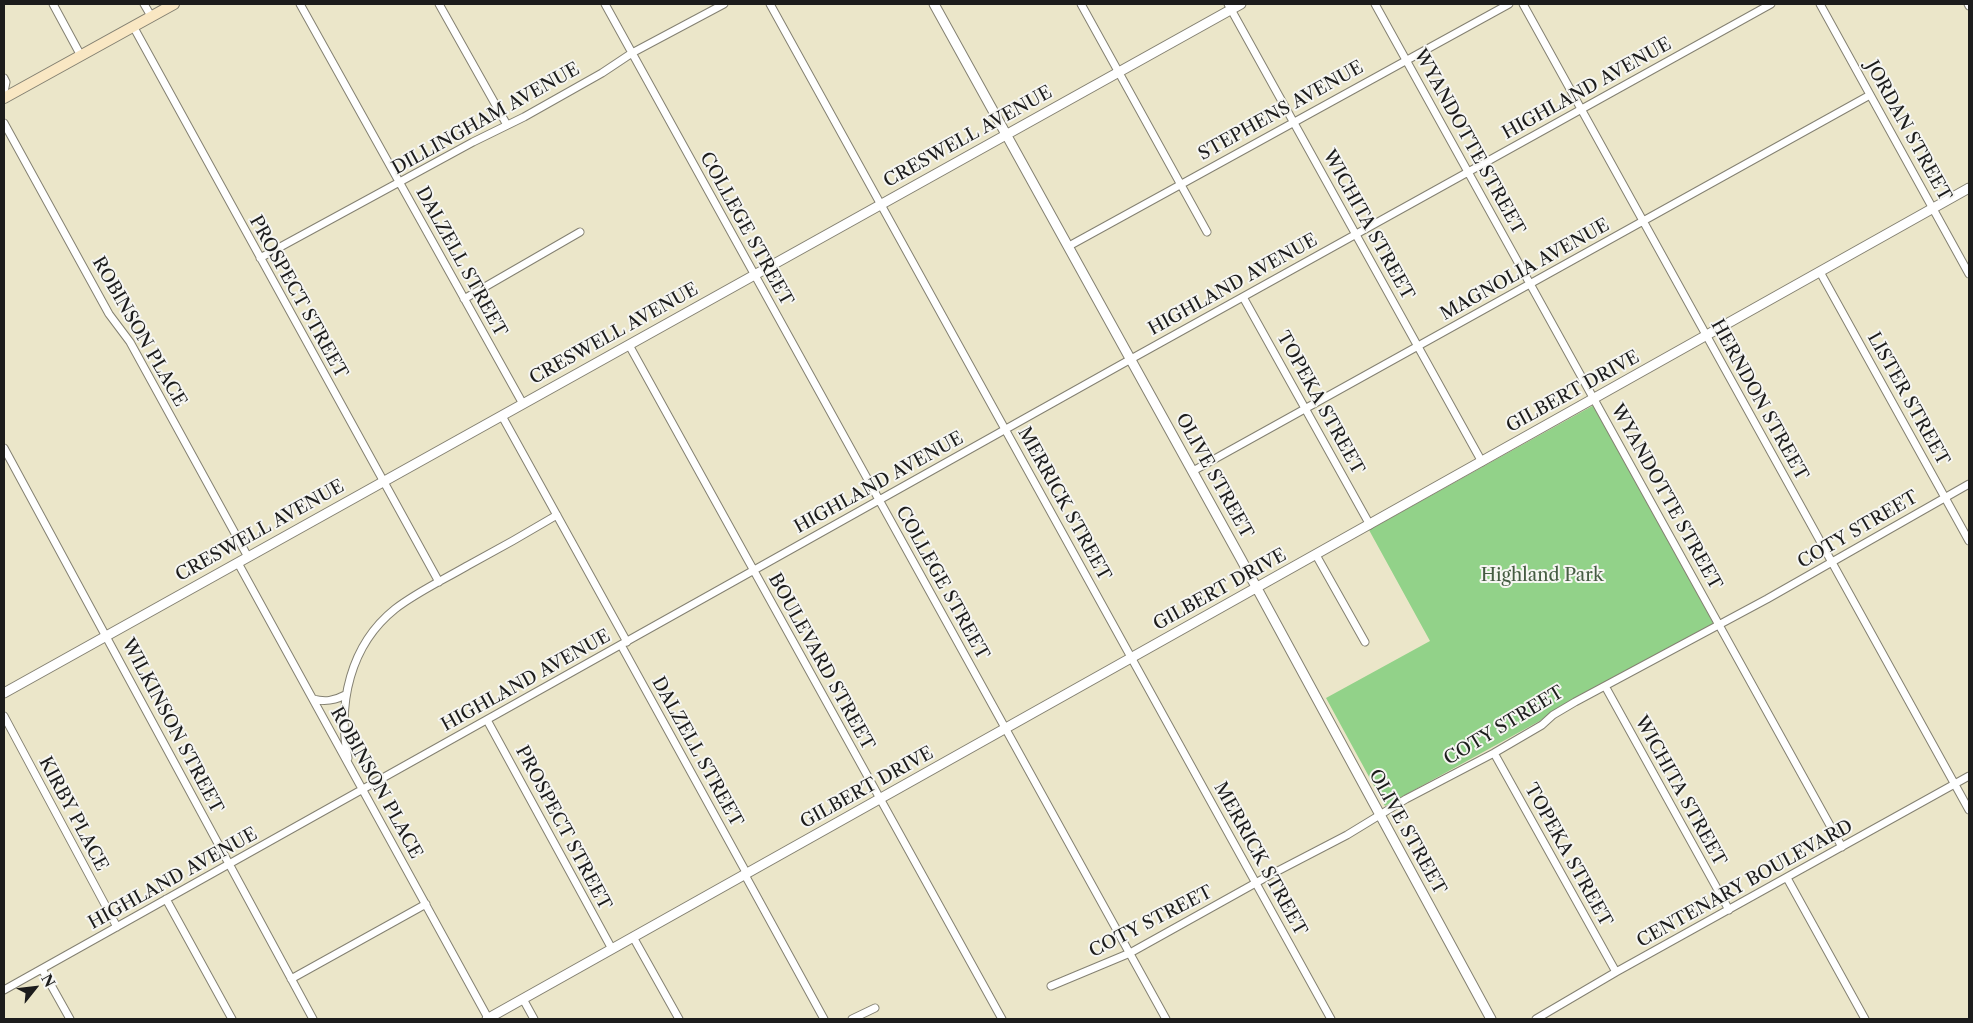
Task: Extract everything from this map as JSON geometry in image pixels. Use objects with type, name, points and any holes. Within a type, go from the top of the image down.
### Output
[{"type":"main road","points":[[4,95],[174,4]]},
{"type":"street","points":[[53,4],[80,54]]},
{"type":"street","points":[[144,4],[151,16]]},
{"type":"street","name":"DALZELL STREET","points":[[300,4],[522,404]]},
{"type":"street","points":[[439,4],[507,125]]},
{"type":"street","name":"COLLEGE STREET","points":[[604,4],[1166,1019]]},
{"type":"street","name":"DILLINGHAM AVENUE","points":[[260,258],[602,73],[632,53],[724,4]]},
{"type":"street","name":"MERRICK STREET","points":[[770,4],[1331,1019]]},
{"type":"street","name":"OLIVE STREET","points":[[934,4],[1193,471],[1491,1019]]},
{"type":"street","points":[[1081,4],[1207,232]]},
{"type":"street","name":"CRESWELL AVENUE","points":[[4,693],[881,205],[1119,71],[1229,6],[1240,4]]},
{"type":"street","name":"WYANDOTTE STREET","points":[[1375,4],[1842,847]]},
{"type":"street","name":"STEPHENS AVENUE","points":[[1068,246],[1509,4]]},
{"type":"street","name":"HERNDON STREET","points":[[1523,4],[1969,810]]},
{"type":"street","name":"HIGHLAND AVENUE","points":[[4,989],[624,644],[1243,296],[1771,4]]},
{"type":"street","name":"JORDAN STREET","points":[[1820,4],[1969,274]]},
{"type":"street","name":"WICHITA STREET","points":[[1229,6],[1482,462]]},
{"type":"street","name":"PROSPECT STREET","points":[[133,26],[439,582]]},
{"type":"street","points":[[4,78],[6,82],[4,95]]},
{"type":"street","name":"MAGNOLIA AVENUE","points":[[1193,471],[1870,95]]},
{"type":"street","name":"ROBINSON PLACE","points":[[4,123],[110,314],[130,342],[248,557]]},
{"type":"street","name":"GILBERT DRIVE","points":[[487,1019],[1969,188]]},
{"type":"street","points":[[464,299],[580,232]]},
{"type":"street","name":"LISTER STREET","points":[[1820,272],[1969,541]]},
{"type":"street","name":"TOPEKA STREET","points":[[1243,296],[1370,525]]},
{"type":"street","name":"BOULEVARD STREET","points":[[629,345],[1002,1019]]},
{"type":"street","name":"DALZELL STREET","points":[[502,416],[824,1019]]},
{"type":"street","name":"WILKINSON STREET","points":[[4,448],[313,1019]]},
{"type":"street","name":"COTY STREET","points":[[1051,986],[1130,954],[1379,816],[1406,799],[1494,753],[1542,725],[1553,715],[1719,625],[1969,484]]},
{"type":"street","points":[[350,766],[344,729],[345,695],[355,662],[377,626],[400,606],[439,582],[557,516]]},
{"type":"street","points":[[1316,555],[1365,642]]},
{"type":"street","name":"ROBINSON PLACE","points":[[238,563],[426,904],[487,1019]]},
{"type":"street","name":"WICHITA STREET","points":[[1605,686],[1729,910]]},
{"type":"street","points":[[313,698],[323,702],[336,700],[345,695]]},
{"type":"street","name":"KIRBY PLACE","points":[[4,716],[117,927]]},
{"type":"street","name":"PROSPECT STREET","points":[[487,720],[612,949]]},
{"type":"street","name":"TOPEKA STREET","points":[[1494,753],[1616,972]]},
{"type":"street","name":"CENTENARY BOULEVARD","points":[[1536,1019],[1616,972],[1969,776]]},
{"type":"street","points":[[1787,878],[1865,1019]]},
{"type":"street","points":[[166,899],[232,1019]]},
{"type":"street","points":[[292,979],[426,904]]},
{"type":"street","points":[[633,937],[679,1019]]},
{"type":"street","points":[[42,969],[70,1019]]},
{"type":"street","points":[[523,999],[534,1019]]},
{"type":"street","points":[[852,1019],[875,1008]]},
{"type":"green space","name":"Highland Park","points":[[1594,405],[1716,624],[1385,806],[1326,698],[1430,641],[1369,530]]}]
